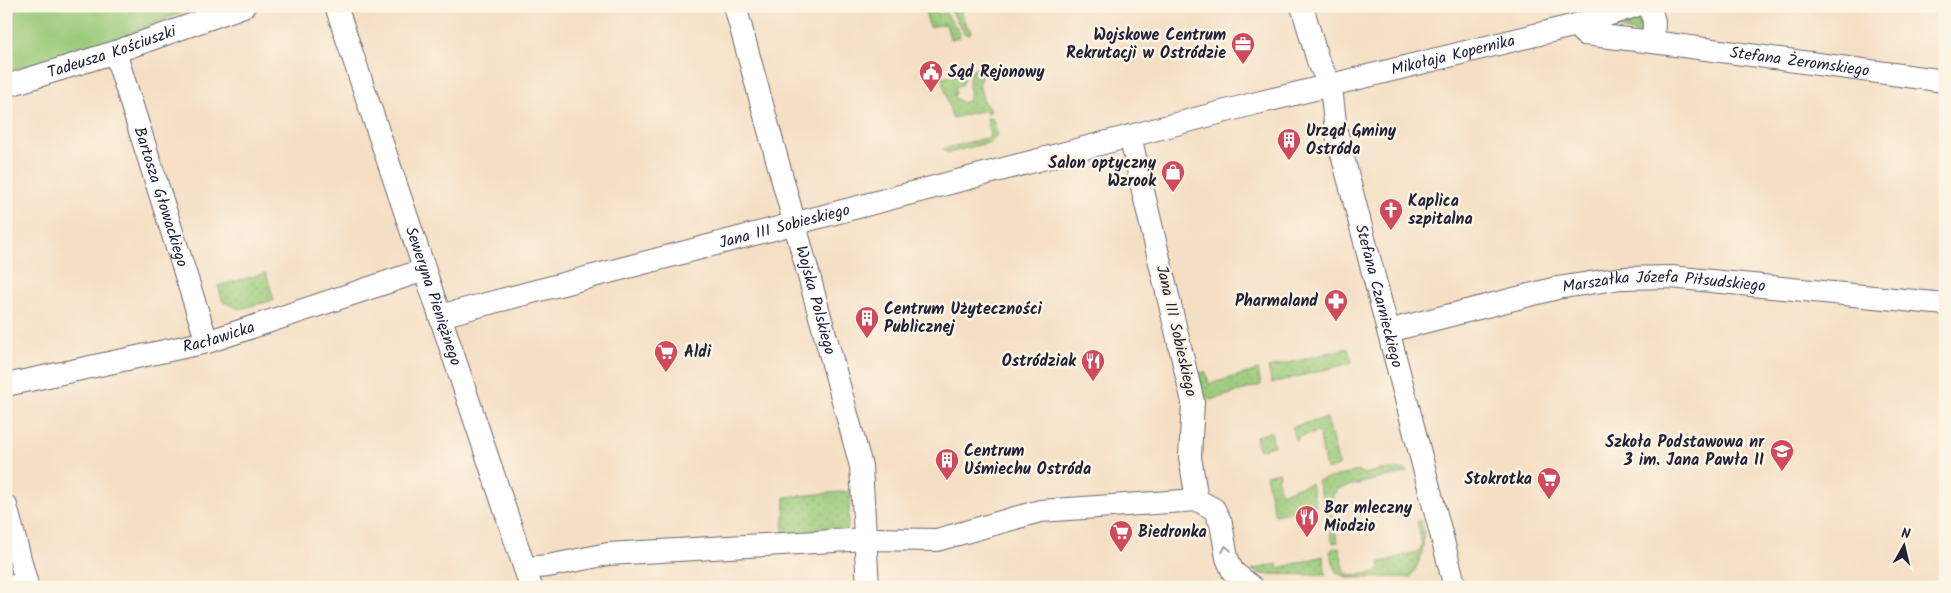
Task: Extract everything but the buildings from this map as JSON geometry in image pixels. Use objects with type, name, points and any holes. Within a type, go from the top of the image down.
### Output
[{"type":"street","name":"Tadeusza Kościuszki","points":[[6,86],[115,52],[244,6]]},
{"type":"street","name":"Seweryna Pieniężnego","points":[[336,6],[528,578]]},
{"type":"street","name":"Wojska Polskiego","points":[[735,6],[861,466],[867,539],[868,587]]},
{"type":"street","name":"Stefana Czarnieckiego","points":[[1302,6],[1318,61],[1331,87],[1336,131],[1455,587]]},
{"type":"street","name":"Mikołaja Kopernika","points":[[1331,87],[1576,25],[1635,6]]},
{"type":"street","points":[[1576,25],[1584,34],[1653,42],[1654,22],[1650,6]]},
{"type":"street","name":"Stefana Żeromskiego","points":[[1653,42],[1945,82]]},
{"type":"street","name":"Bartosza Głowackiego","points":[[115,52],[207,342]]},
{"type":"street","name":"Jana III Sobieskiego","points":[[440,316],[1130,136],[1314,89],[1331,87]]},
{"type":"street","name":"Jana III Sobieskiego","points":[[1130,136],[1193,402],[1190,457],[1197,500]]},
{"type":"street","name":"Racławicka","points":[[6,386],[207,342],[424,270]]},
{"type":"street","name":"Marszałka Józefa Piłsudskiego","points":[[1388,332],[1557,288],[1622,278],[1671,277],[1945,304]]},
{"type":"street","points":[[528,578],[548,566],[608,554],[867,539],[937,540],[1040,511],[1197,500],[1214,509],[1221,524],[1227,558],[1233,572],[1252,587]]},
{"type":"street","points":[[6,506],[27,585],[6,586]]},
{"type":"green space","points":[[6,6],[197,6],[100,46],[6,71]]},
{"type":"green space","points":[[924,6],[931,6],[937,14],[946,13],[959,32],[960,37],[950,39],[946,24],[929,27]]},
{"type":"green space","points":[[948,6],[960,6],[965,23],[971,31],[969,35],[965,34]]},
{"type":"green space","points":[[1639,15],[1642,16],[1647,24],[1640,34],[1603,24]]},
{"type":"green space","points":[[976,68],[982,72],[979,83],[984,103],[991,108],[990,112],[986,113],[985,110],[952,118],[942,78],[965,73],[962,85],[955,87],[955,100],[957,99],[962,103],[969,101],[970,72]]},
{"type":"green space","points":[[987,118],[993,119],[997,134],[991,142],[948,153],[943,149],[990,137]]},
{"type":"green space","points":[[266,273],[274,300],[240,309],[223,302],[218,286]]},
{"type":"green space","points":[[1348,348],[1352,363],[1272,383],[1268,368]]},
{"type":"green space","points":[[1258,370],[1261,385],[1211,400],[1201,393],[1197,373],[1206,372],[1209,384]]},
{"type":"green space","points":[[1327,418],[1339,466],[1326,470],[1319,432],[1298,437],[1298,440],[1295,441],[1292,427]]},
{"type":"green space","points":[[1271,432],[1274,446],[1259,450],[1256,436]]},
{"type":"green space","points":[[1379,470],[1407,470],[1408,472],[1340,488],[1334,493],[1330,506],[1325,507],[1317,481],[1359,471],[1363,474]]},
{"type":"green space","points":[[1279,472],[1280,476],[1277,477],[1281,493],[1311,483],[1316,506],[1275,515],[1266,475]]},
{"type":"green space","points":[[851,491],[847,533],[783,536],[785,497]]},
{"type":"green space","points":[[1330,511],[1338,542],[1333,543],[1325,512]]},
{"type":"green space","points":[[1417,521],[1421,521],[1424,536],[1421,557],[1411,577],[1348,578],[1336,572],[1330,552],[1332,549],[1339,547],[1345,572],[1352,576],[1376,572],[1380,567],[1379,563],[1419,551],[1422,545]]},
{"type":"green space","points":[[1323,556],[1326,575],[1262,574],[1251,570],[1277,564],[1279,568]]},
{"type":"place","name":"Wojskowe Centrum Rekrutacji w Ostródzie","points":[[1243,65]]},
{"type":"place","name":"Sąd Rejonowy","points":[[931,93]]},
{"type":"place","name":"Urząd Gminy Ostróda","points":[[1289,161]]},
{"type":"place","name":"Salon optyczny Wzrook","points":[[1173,193]]},
{"type":"place","name":"Kaplica szpitalna","points":[[1391,231]]},
{"type":"place","name":"Pharmaland","points":[[1336,322]]},
{"type":"place","name":"Centrum Użyteczności Publicznej","points":[[867,339]]},
{"type":"place","name":"Aldi","points":[[666,373]]},
{"type":"place","name":"Ostródziak","points":[[1093,382]]},
{"type":"place","name":"Szkoła Podstawowa nr 3 im. Jana Pawła II","points":[[1782,472]]},
{"type":"place","name":"Centrum Uśmiechu Ostróda","points":[[947,481]]},
{"type":"place","name":"Stokrotka","points":[[1549,500]]},
{"type":"place","name":"Bar mleczny Miodzio","points":[[1307,538]]},
{"type":"place","name":"Biedronka","points":[[1121,553]]}]
